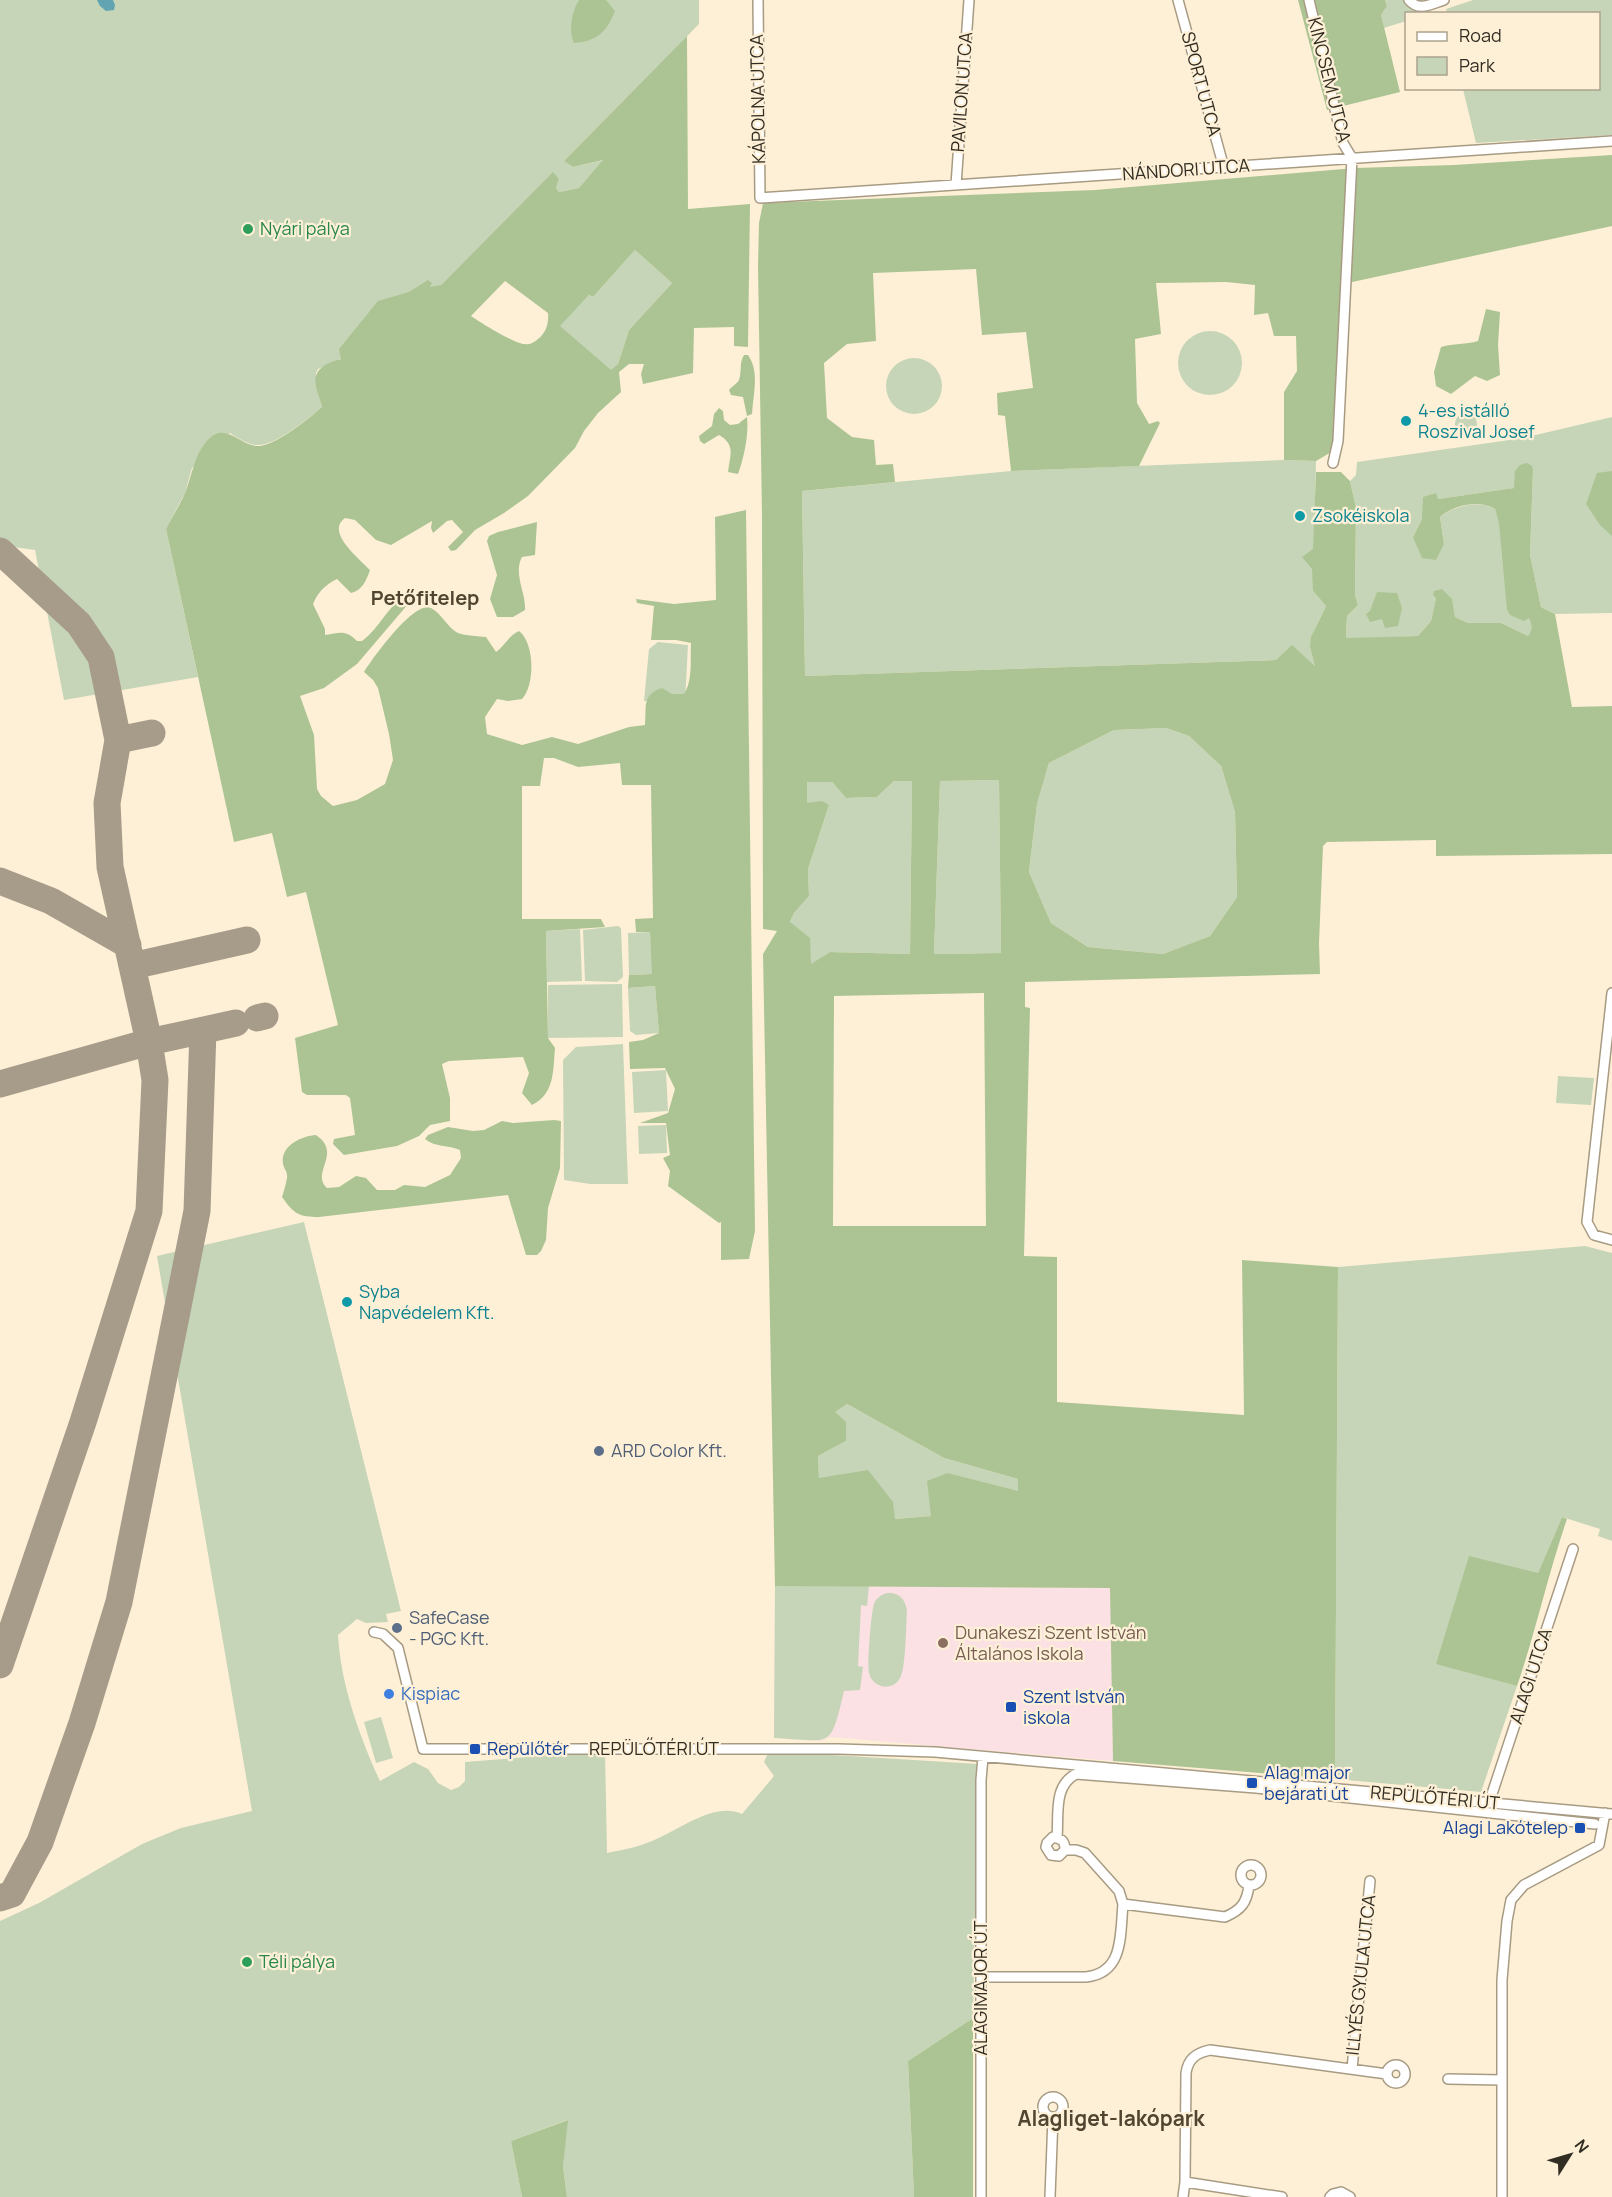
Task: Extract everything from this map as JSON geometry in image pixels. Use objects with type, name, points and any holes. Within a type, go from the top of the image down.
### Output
[{"type":"street","name":"KÁPOLNA UTCA","points":[[758,0],[760,198]]},
{"type":"street","name":"PAVILON UTCA","points":[[956,185],[969,0]]},
{"type":"street","name":"SPORT UTCA","points":[[1178,0],[1224,168]]},
{"type":"street","name":"KINCSEM UTCA","points":[[1309,0],[1343,143],[1352,158]]},
{"type":"street","points":[[1409,0],[1421,8],[1444,0]]},
{"type":"street","name":"NÁNDORI UTCA","points":[[760,198],[1612,141]]},
{"type":"street","points":[[1333,463],[1338,441],[1352,158]]},
{"type":"street","points":[[1612,993],[1587,1222],[1594,1235],[1612,1240]]},
{"type":"street","name":"ALAGI UTCA","points":[[1490,1803],[1573,1549]]},
{"type":"street","name":"REPÜLŐTÉRI ÚT","points":[[374,1632],[383,1634],[398,1648],[423,1749],[839,1749],[935,1752],[1608,1814]]},
{"type":"street","points":[[981,1780],[983,1757]]},
{"type":"street","points":[[981,1780],[994,1764],[1007,1759]]},
{"type":"street","points":[[1057,1838],[1060,1790],[1066,1779],[1076,1774],[1256,1788],[1604,1829]]},
{"type":"street","name":"ALAGIMAJOR ÚT","points":[[981,1780],[981,2197]]},
{"type":"street","points":[[1502,2197],[1502,1980],[1511,1900],[1524,1885],[1599,1845],[1608,1814]]},
{"type":"street","points":[[1053,1837],[1061,1838],[1065,1842],[1065,1850],[1059,1856],[1052,1855],[1046,1847],[1047,1843],[1053,1837]]},
{"type":"street","points":[[981,1977],[1096,1976],[1104,1972],[1116,1958],[1123,1904],[1119,1892],[1085,1853],[1065,1850]]},
{"type":"street","name":"ILLYÉS GYULA UTCA","points":[[1352,2069],[1370,1881]]},
{"type":"street","points":[[1123,1904],[1225,1917],[1238,1912],[1247,1900],[1249,1885]]},
{"type":"street","points":[[1183,2197],[1186,2073],[1188,2064],[1201,2052],[1210,2050],[1387,2074]]},
{"type":"street","points":[[1448,2079],[1502,2080]]},
{"type":"street","points":[[1050,2197],[1053,2117]]},
{"type":"street","points":[[1185,2182],[1282,2197]]},
{"type":"street","points":[[1330,2197],[1341,2192],[1350,2197]]},
{"type":"shaded area","name":"Dunakeszi Szent István Általános Iskola","points":[[775,1586],[1111,1588],[1113,1761],[830,1737],[822,1741],[774,1738]]},
{"type":"green space","name":"Nyári pálya","points":[[0,0],[699,0],[699,24],[564,161],[573,167],[604,160],[579,188],[559,192],[556,188],[559,179],[553,173],[441,285],[341,360],[318,369],[316,384],[322,407],[300,424],[281,437],[256,445],[230,433],[192,468],[185,493],[166,529],[198,677],[64,700],[35,550],[0,545]]},
{"type":"green space","points":[[579,0],[606,0],[615,11],[608,25],[595,38],[574,43],[571,33],[572,21]]},
{"type":"green space","points":[[1298,0],[1385,0],[1387,6],[1381,15],[1400,92],[1327,110]]},
{"type":"green space","points":[[1385,0],[1426,0],[1430,12],[1405,12],[1405,21],[1384,28],[1381,15],[1387,6]]},
{"type":"green space","points":[[1473,0],[1612,0],[1612,135],[1476,143],[1463,90],[1600,90],[1600,12],[1447,12],[1446,9]]},
{"type":"green space","points":[[687,36],[688,209],[750,204],[748,347],[734,346],[734,327],[694,328],[693,373],[643,384],[641,374],[644,364],[629,364],[619,372],[621,392],[598,413],[584,431],[575,448],[528,496],[475,530],[456,550],[451,551],[448,547],[463,532],[452,520],[447,521],[433,533],[432,521],[391,545],[376,540],[355,520],[345,518],[340,524],[341,537],[370,570],[364,584],[355,592],[351,593],[337,579],[325,586],[317,596],[313,604],[325,629],[325,635],[346,633],[357,641],[362,641],[407,595],[410,598],[409,603],[357,664],[324,688],[300,696],[314,735],[317,789],[321,796],[333,806],[357,800],[385,784],[393,760],[389,734],[378,688],[364,672],[394,632],[424,608],[435,610],[458,633],[486,637],[496,652],[519,631],[528,645],[531,674],[526,693],[522,699],[508,701],[497,699],[485,717],[487,734],[522,745],[552,737],[578,744],[629,727],[645,725],[646,702],[651,694],[662,688],[672,694],[684,694],[690,676],[691,643],[676,640],[651,640],[654,606],[637,603],[636,599],[674,604],[716,600],[715,517],[746,510],[755,1231],[749,1259],[721,1260],[721,1222],[719,1223],[668,1186],[670,1171],[663,1158],[670,1155],[666,1123],[640,1123],[668,1113],[675,1089],[665,1068],[630,1069],[629,1042],[643,1040],[659,1033],[655,986],[628,988],[629,975],[652,974],[650,932],[636,932],[635,919],[653,918],[651,785],[622,785],[620,763],[578,767],[554,758],[544,758],[540,786],[522,786],[522,919],[601,919],[605,927],[546,931],[548,1038],[555,1048],[553,1073],[545,1095],[532,1105],[522,1093],[529,1073],[523,1057],[449,1061],[442,1064],[450,1098],[450,1121],[430,1125],[419,1136],[397,1146],[344,1155],[333,1144],[334,1139],[355,1135],[350,1098],[346,1095],[307,1095],[302,1092],[295,1038],[338,1025],[306,892],[287,897],[272,833],[234,842],[166,529],[185,493],[199,453],[213,435],[226,433],[246,443],[260,446],[293,430],[322,407],[316,383],[317,373],[327,364],[341,360],[339,349],[378,301],[409,292],[428,280],[432,283],[430,287],[441,285],[553,172],[559,179],[556,188],[559,192],[579,188],[603,160],[573,167],[564,161]],"holes":[[[635,250],[672,283],[629,330],[618,364],[611,370],[560,326],[589,295],[593,297]],[[505,281],[548,313],[545,331],[532,343],[514,341],[471,316]]]},
{"type":"green space","points":[[1612,155],[1612,226],[1343,284],[1337,437],[1333,451],[1316,461],[1284,460],[1284,392],[1297,371],[1296,336],[1274,336],[1268,313],[1254,315],[1255,285],[1226,282],[1156,283],[1161,334],[1135,339],[1137,403],[1149,424],[1158,421],[1160,423],[1139,466],[1011,471],[1005,416],[998,415],[997,393],[1033,388],[1026,332],[982,335],[976,269],[873,273],[876,341],[847,344],[824,363],[827,418],[852,437],[874,440],[876,465],[893,464],[895,482],[802,491],[805,676],[1276,660],[1292,645],[1315,666],[1310,646],[1311,637],[1326,606],[1313,591],[1312,569],[1302,557],[1313,549],[1316,472],[1341,472],[1350,481],[1356,508],[1355,595],[1358,605],[1347,616],[1346,638],[1418,636],[1431,621],[1436,598],[1433,595],[1434,591],[1442,589],[1452,599],[1455,617],[1468,623],[1501,623],[1528,636],[1531,632],[1529,618],[1524,621],[1510,615],[1507,610],[1499,523],[1495,509],[1482,504],[1467,505],[1452,509],[1440,517],[1444,544],[1436,560],[1422,558],[1413,537],[1422,519],[1423,497],[1436,493],[1438,499],[1514,488],[1515,471],[1520,465],[1527,463],[1532,466],[1533,470],[1530,555],[1541,607],[1555,614],[1572,707],[1612,706],[1612,854],[1436,856],[1436,840],[1327,842],[1323,846],[1320,974],[1025,982],[1025,1007],[1030,1008],[1024,1256],[1057,1257],[1057,1402],[1244,1415],[1242,1260],[1338,1267],[1335,1779],[1113,1761],[1110,1588],[775,1586],[763,954],[777,931],[763,929],[762,514],[758,266],[759,223],[763,203],[1095,190],[1355,168],[1454,165]],"holes":[[[1166,728],[1189,736],[1221,766],[1235,812],[1237,897],[1210,936],[1163,954],[1088,947],[1051,923],[1029,872],[1037,804],[1049,763],[1114,730]],[[999,780],[1001,953],[934,954],[940,781]],[[894,781],[912,781],[910,954],[830,952],[811,964],[810,938],[790,922],[794,913],[809,896],[808,869],[829,805],[822,801],[807,803],[807,782],[832,782],[846,798],[877,797]],[[984,993],[986,1226],[833,1226],[834,996]],[[847,1404],[944,1458],[1018,1479],[1018,1491],[948,1473],[927,1481],[931,1516],[895,1519],[893,1502],[868,1470],[819,1478],[818,1456],[846,1441],[846,1422],[835,1412]]]},
{"type":"green space","points":[[635,250],[672,283],[629,330],[618,364],[611,371],[559,326],[589,295],[593,297]]},
{"type":"green space","points":[[1486,309],[1500,312],[1498,345],[1500,375],[1487,381],[1475,376],[1451,394],[1436,386],[1434,372],[1441,347],[1478,341]]},
{"type":"green space","points":[[1210,331],[1228,337],[1236,345],[1242,363],[1236,381],[1228,389],[1210,395],[1192,389],[1184,381],[1178,363],[1184,345],[1192,337]]},
{"type":"green space","points":[[744,355],[748,355],[752,362],[755,376],[752,414],[747,416],[743,397],[731,395],[729,390],[739,380]]},
{"type":"green space","points":[[908,358],[920,358],[934,366],[942,380],[940,397],[934,406],[920,414],[908,414],[891,402],[886,392],[886,380],[898,363]]},
{"type":"green space","points":[[719,408],[723,411],[724,420],[730,425],[738,424],[747,417],[746,446],[738,474],[728,472],[731,451],[724,439],[719,435],[704,444],[700,441],[699,436],[712,426],[714,414]]},
{"type":"green space","points":[[1462,413],[1470,413],[1477,420],[1477,428],[1470,435],[1462,435],[1455,428],[1455,420]]},
{"type":"green space","points":[[1612,417],[1612,613],[1555,614],[1541,607],[1530,555],[1533,470],[1515,488],[1438,499],[1422,519],[1413,537],[1444,544],[1440,517],[1467,505],[1482,504],[1495,509],[1532,624],[1531,633],[1528,636],[1501,623],[1468,623],[1455,617],[1452,600],[1447,595],[1436,598],[1431,621],[1418,636],[1346,639],[1347,616],[1358,605],[1355,595],[1356,508],[1350,481],[1356,475],[1357,462],[1523,438]]},
{"type":"green space","points":[[1284,460],[1316,461],[1313,591],[1326,606],[1312,641],[1316,667],[1292,646],[1276,660],[805,676],[802,491],[1011,471]]},
{"type":"green space","points":[[1612,471],[1612,536],[1600,525],[1586,504],[1597,473]]},
{"type":"green space","points":[[537,522],[535,555],[522,557],[519,570],[525,610],[513,617],[497,617],[490,599],[497,575],[487,541],[489,536]]},
{"type":"green space","points":[[1377,592],[1397,593],[1402,608],[1398,626],[1385,628],[1382,619],[1370,622],[1366,614],[1370,611]]},
{"type":"green space","points":[[658,642],[688,645],[685,702],[644,701],[649,649]]},
{"type":"green space","points":[[1166,728],[1189,736],[1221,766],[1235,812],[1237,897],[1210,936],[1163,954],[1088,947],[1051,923],[1029,872],[1037,804],[1049,763],[1114,730]]},
{"type":"green space","points":[[999,780],[1001,953],[934,954],[940,781]]},
{"type":"green space","points":[[894,781],[912,781],[910,954],[830,952],[811,965],[790,922],[794,913],[809,896],[808,869],[829,805],[807,803],[807,782],[832,782],[846,798],[877,797]]},
{"type":"green space","points":[[618,926],[621,928],[623,977],[617,982],[585,981],[583,930]]},
{"type":"green space","points":[[580,929],[582,981],[547,982],[546,931]]},
{"type":"green space","points":[[650,932],[653,974],[629,975],[628,933]]},
{"type":"green space","points":[[622,984],[623,1037],[548,1038],[548,985]]},
{"type":"green space","points":[[655,986],[659,1033],[636,1035],[630,1031],[628,988]]},
{"type":"green space","points":[[623,1044],[628,1184],[590,1184],[564,1180],[563,1060],[576,1047]]},
{"type":"green space","points":[[666,1070],[668,1111],[634,1113],[632,1072]]},
{"type":"green space","points":[[1558,1076],[1594,1078],[1591,1105],[1556,1103]]},
{"type":"green space","points":[[502,1121],[513,1123],[561,1121],[560,1168],[548,1208],[546,1240],[537,1255],[526,1255],[508,1195],[319,1217],[298,1213],[282,1197],[287,1176],[283,1164],[285,1152],[293,1143],[304,1137],[316,1135],[324,1142],[327,1156],[322,1176],[327,1188],[339,1187],[356,1176],[366,1178],[377,1190],[395,1190],[404,1185],[425,1187],[450,1175],[461,1158],[460,1150],[429,1142],[425,1139],[428,1135],[448,1127],[473,1131],[484,1130]]},
{"type":"green space","points":[[666,1125],[667,1153],[639,1154],[638,1126]]},
{"type":"green space","points":[[304,1222],[401,1611],[386,1614],[388,1622],[366,1623],[357,1619],[338,1635],[343,1672],[352,1710],[380,1781],[414,1762],[428,1769],[438,1783],[451,1790],[459,1787],[465,1781],[465,1762],[605,1751],[607,1853],[647,1843],[708,1814],[731,1811],[742,1814],[774,1776],[764,1762],[769,1751],[978,1764],[973,2018],[908,2061],[914,2197],[567,2197],[563,2167],[567,2120],[511,2141],[522,2197],[0,2197],[0,1921],[39,1903],[142,1844],[181,1828],[252,1811],[157,1256]]},
{"type":"green space","points":[[1585,1246],[1612,1253],[1612,1541],[1598,1536],[1600,1529],[1562,1517],[1538,1573],[1436,1663],[1517,1686],[1481,1792],[1335,1779],[1338,1267]]},
{"type":"green space","points":[[847,1404],[944,1458],[1018,1479],[1018,1492],[948,1473],[931,1516],[895,1519],[819,1478],[818,1456],[846,1441],[834,1412]]},
{"type":"green space","points":[[1562,1517],[1567,1519],[1517,1686],[1436,1664],[1469,1556],[1538,1573]]},
{"type":"green space","points":[[775,1586],[869,1586],[867,1606],[861,1605],[858,1666],[863,1667],[860,1690],[844,1691],[835,1724],[826,1738],[808,1740],[774,1738]]},
{"type":"green space","points":[[887,1593],[900,1597],[905,1602],[907,1610],[902,1673],[897,1682],[888,1687],[878,1685],[869,1673],[874,1604],[879,1597]]},
{"type":"green space","points":[[381,1717],[393,1758],[376,1763],[364,1722]]},
{"type":"green space","points":[[973,2018],[973,2197],[914,2197],[908,2061]]},
{"type":"green space","points":[[568,2120],[563,2167],[567,2197],[522,2197],[511,2141]]},
{"type":"water","points":[[97,0],[113,0],[114,10],[106,11]]},
{"type":"taxiway","points":[[0,551],[79,624],[101,657],[118,740],[107,803],[110,867],[149,1042],[155,1080],[149,1211],[83,1422],[0,1665]]},
{"type":"taxiway","points":[[118,740],[152,733]]},
{"type":"taxiway","points":[[0,881],[51,901],[128,945]]},
{"type":"taxiway","points":[[132,966],[247,940]]},
{"type":"taxiway","points":[[257,1018],[265,1016]]},
{"type":"taxiway","points":[[0,1084],[149,1042],[236,1023]]},
{"type":"taxiway","points":[[0,1898],[12,1894],[40,1842],[82,1723],[119,1602],[197,1211],[203,1030]]},
{"type":"place","name":"Nyári pálya","points":[[248,229]]},
{"type":"place","name":"4-es istálló Roszival Josef","points":[[1406,421]]},
{"type":"place","name":"Zsokéiskola","points":[[1300,516]]},
{"type":"place","name":"Syba Napvédelem Kft.","points":[[347,1302]]},
{"type":"place","name":"ARD Color Kft.","points":[[599,1451]]},
{"type":"place","name":"SafeCase - PGC Kft.","points":[[397,1628]]},
{"type":"place","name":"Dunakeszi Szent István Általános Iskola","points":[[943,1643]]},
{"type":"place","name":"Kispiac","points":[[389,1694]]},
{"type":"place","name":"Szent István iskola","points":[[1011,1707]]},
{"type":"place","name":"Repülőtér","points":[[475,1749]]},
{"type":"place","name":"Alag major bejárati út","points":[[1252,1783]]},
{"type":"place","name":"Alagi Lakótelep","points":[[1580,1828]]},
{"type":"place","name":"Téli pálya","points":[[247,1962]]},
{"type":"district","name":"Petőfitelep","points":[[425,598]]},
{"type":"district","name":"Alagliget-lakópark","points":[[1111,2119]]}]
